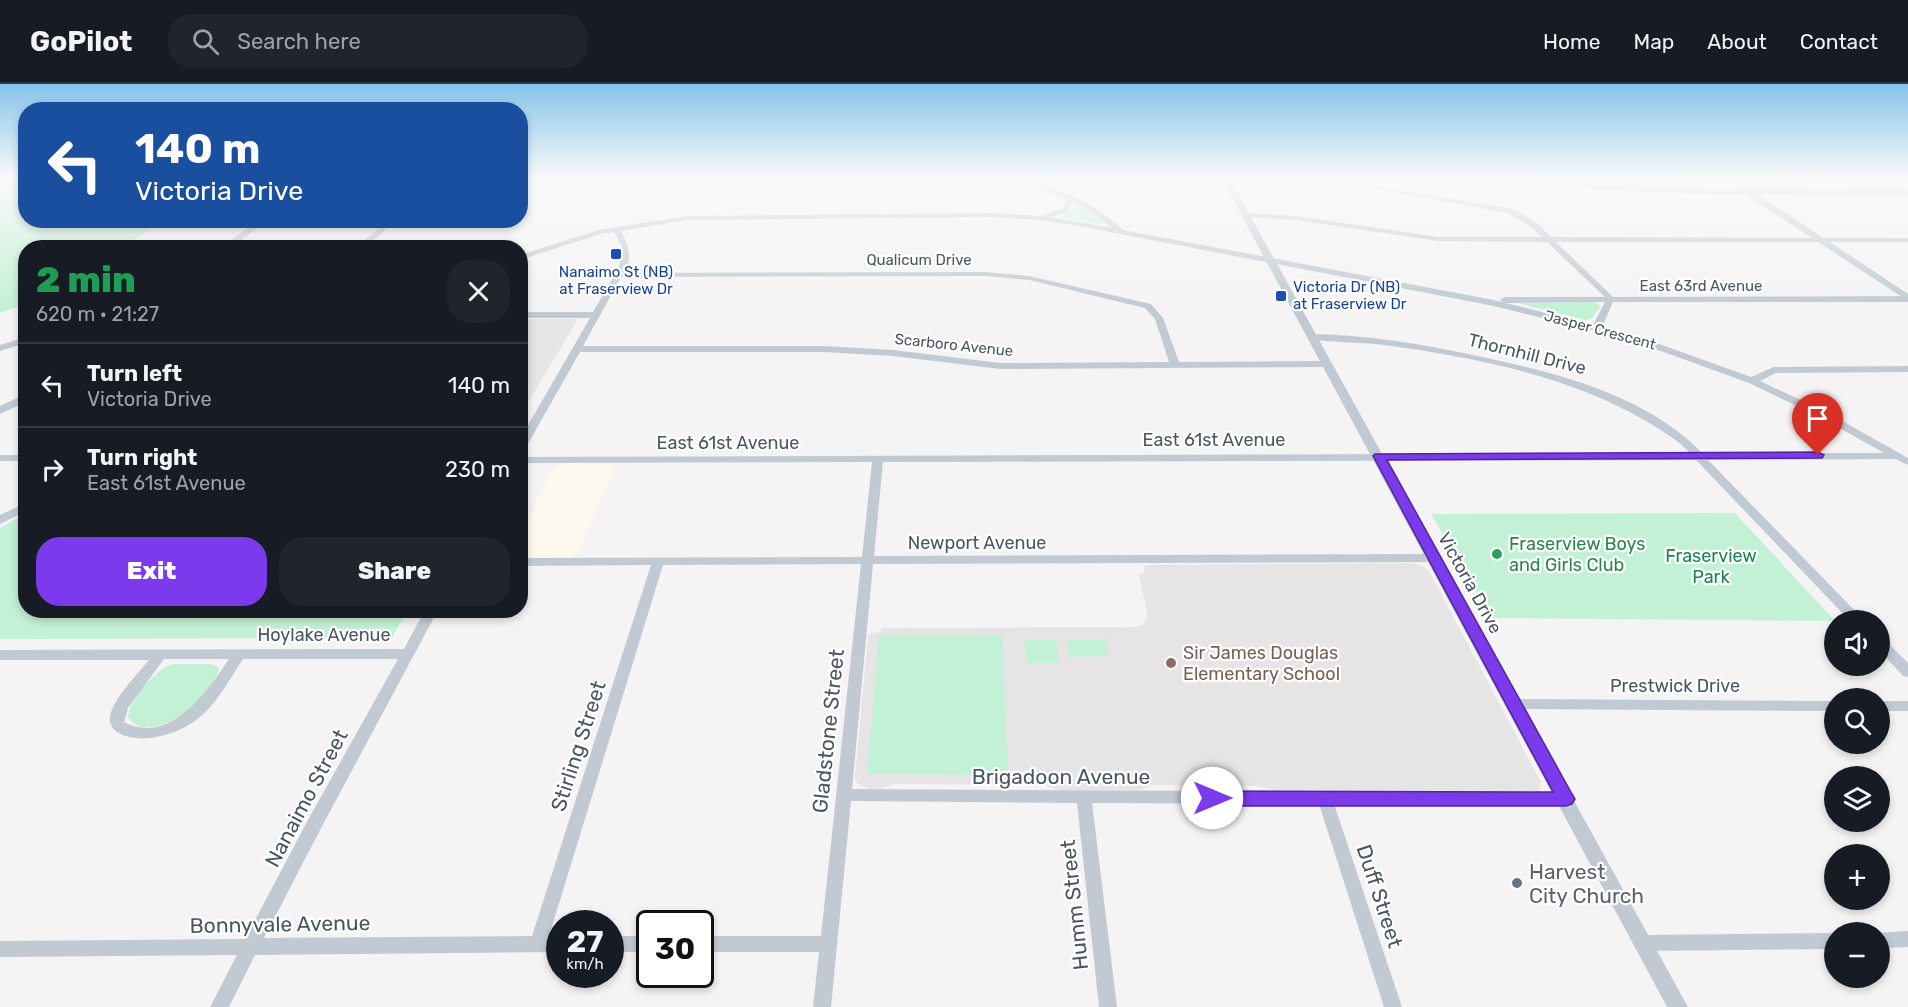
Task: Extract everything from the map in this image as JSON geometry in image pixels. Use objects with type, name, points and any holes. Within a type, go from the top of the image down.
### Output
[{"type":"street","name":"Jasper Crescent","points":[[528,255],[616,228],[651,222]]},
{"type":"street","name":"Jasper Crescent","points":[[1065,222],[1494,303],[1597,327],[1679,352],[1752,381],[1824,415],[1905,458]]},
{"type":"street","points":[[1110,222],[1120,231]]},
{"type":"street","name":"Victoria Drive","points":[[1250,222],[1515,704],[1678,1007]]},
{"type":"street","points":[[1327,222],[1417,237],[1549,240],[1908,240]]},
{"type":"street","points":[[1529,222],[1608,295],[1610,300],[1597,327]]},
{"type":"street","points":[[1793,222],[1908,298]]},
{"type":"street","points":[[236,240],[253,228]]},
{"type":"street","points":[[369,240],[384,228]]},
{"type":"street","points":[[528,435],[625,262],[626,247],[616,228]]},
{"type":"street","name":"Qualicum Drive","points":[[619,274],[986,274],[1029,278],[1148,306],[1159,318],[1175,365]]},
{"type":"street","name":"East 63rd Avenue","points":[[1494,303],[1502,300],[1908,298]]},
{"type":"street","points":[[528,315],[596,315]]},
{"type":"street","name":"Thornhill Drive","points":[[1314,337],[1359,338],[1394,343],[1509,366],[1569,381],[1648,416],[1669,430],[1699,456],[1847,610]]},
{"type":"street","points":[[0,348],[18,342]]},
{"type":"street","name":"Scarboro Avenue","points":[[576,349],[824,349],[892,353],[1000,366],[1329,364]]},
{"type":"street","points":[[1752,381],[1774,370],[1908,369]]},
{"type":"street","points":[[0,411],[18,401]]},
{"type":"street","name":"East 61st Avenue","points":[[528,460],[1379,456],[1905,458]]},
{"type":"street","points":[[0,458],[18,458]]},
{"type":"street","name":"Gladstone Street","points":[[822,1007],[878,459]]},
{"type":"street","points":[[0,520],[18,510]]},
{"type":"street","name":"Newport Avenue","points":[[528,562],[1434,558]]},
{"type":"street","name":"Stirling Street","points":[[538,944],[658,562]]},
{"type":"street","name":"Nanaimo Street","points":[[219,1007],[314,825],[428,618]]},
{"type":"street","points":[[1890,653],[1908,672]]},
{"type":"street","name":"Hoylake Avenue","points":[[0,656],[408,654]]},
{"type":"street","name":"Hoylake Avenue","points":[[160,655],[118,713],[117,725],[125,731],[151,732],[187,719],[204,703],[239,655]]},
{"type":"street","name":"Prestwick Drive","points":[[1515,704],[1824,706]]},
{"type":"street","points":[[1890,706],[1908,706]]},
{"type":"street","name":"Brigadoon Avenue","points":[[844,795],[1566,799]]},
{"type":"street","name":"Humm Street","points":[[1084,797],[1108,1007]]},
{"type":"street","name":"Duff Street","points":[[1325,799],[1393,1007]]},
{"type":"street","points":[[1890,940],[1908,939]]},
{"type":"street","points":[[1644,943],[1824,941]]},
{"type":"street","name":"Bonnyvale Avenue","points":[[0,949],[546,944]]},
{"type":"street","points":[[714,944],[828,944]]},
{"type":"shaded area","points":[[528,319],[578,319],[528,402]]},
{"type":"shaded area","points":[[566,463],[612,464],[615,467],[578,553],[570,558],[528,558],[528,517],[554,467]]},
{"type":"shaded area","name":"Sir James Douglas Elementary School","points":[[1412,563],[1429,571],[1541,782],[1539,791],[1274,791],[1259,786],[1152,785],[1141,790],[1057,790],[1044,785],[892,784],[883,788],[869,789],[857,783],[855,777],[868,636],[871,633],[880,632],[882,628],[1136,627],[1142,625],[1148,617],[1139,574],[1144,573],[1144,567],[1147,565]]},
{"type":"green space","points":[[0,222],[18,222],[18,228],[153,228],[133,240],[18,240],[18,307],[0,313]]},
{"type":"green space","points":[[1593,302],[1601,306],[1592,318],[1586,320],[1517,303]]},
{"type":"green space","name":"Fraserview Park","points":[[1735,513],[1825,610],[1824,621],[1491,618],[1431,514]]},
{"type":"green space","points":[[18,518],[18,618],[403,618],[392,638],[0,639],[0,528]]},
{"type":"green space","points":[[879,635],[1002,636],[1008,775],[867,774]]},
{"type":"green space","points":[[1106,639],[1109,656],[1069,657],[1067,640]]},
{"type":"green space","points":[[1025,640],[1056,640],[1059,663],[1027,663]]},
{"type":"green space","points":[[173,664],[212,664],[219,670],[203,696],[185,713],[158,726],[140,727],[133,723],[128,716],[133,702],[152,678]]},
{"type":"place","name":"Nanaimo St (NB) at Fraserview Dr","points":[[616,254]]},
{"type":"place","name":"Victoria Dr (NB) at Fraserview Dr","points":[[1281,296]]},
{"type":"place","name":"Fraserview Boys and Girls Club","points":[[1497,554]]},
{"type":"place","name":"Sir James Douglas Elementary School","points":[[1171,663]]},
{"type":"place","name":"Harvest City Church","points":[[1517,883]]},
{"type":"route","points":[[1212,798],[1566,799],[1379,456],[1818,455]]}]
